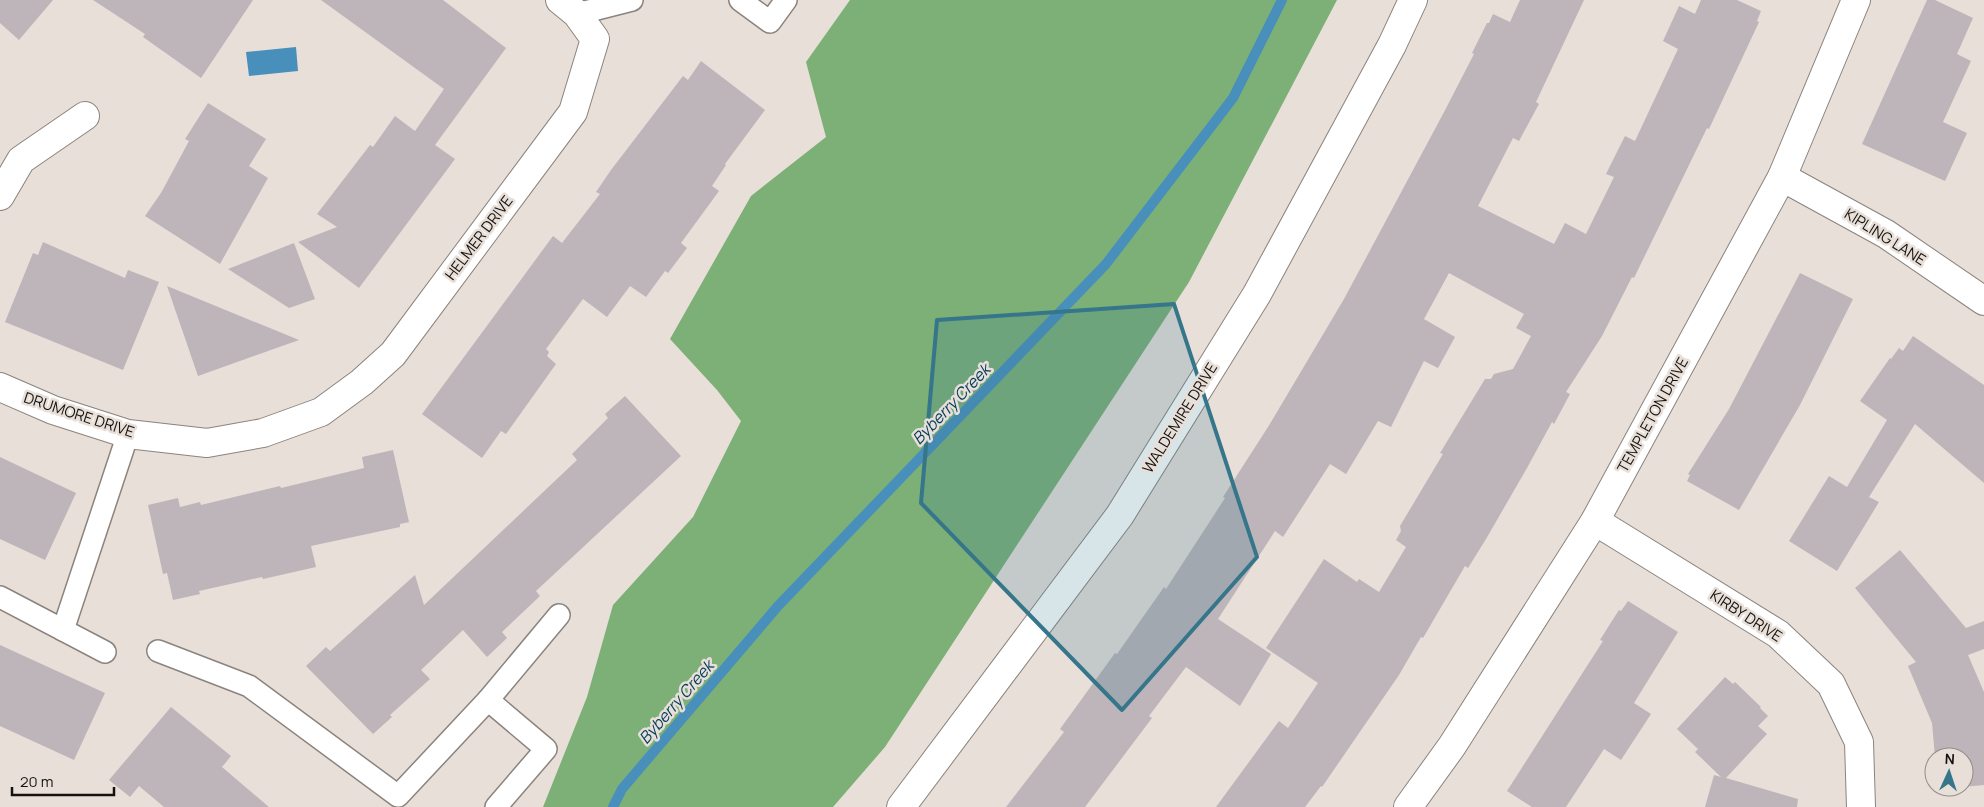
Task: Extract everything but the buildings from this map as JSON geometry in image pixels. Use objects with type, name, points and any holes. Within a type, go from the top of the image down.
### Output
[{"type":"street","name":"WALDEMIRE DRIVE","points":[[901,807],[1120,516],[1257,294],[1392,45],[1413,0]]},
{"type":"street","name":"TEMPLETON DRIVE","points":[[1408,807],[1452,746],[1595,521],[1782,177],[1856,0]]},
{"type":"street","name":"HELMER DRIVE","points":[[332,404],[362,382],[393,354],[572,112],[595,39],[568,7]]},
{"type":"street","points":[[0,196],[22,160],[85,116]]},
{"type":"street","name":"KIPLING LANE","points":[[1782,177],[1886,234],[1984,301]]},
{"type":"street","name":"DRUMORE DRIVE","points":[[0,388],[53,410],[128,434],[207,443],[264,433],[321,412],[332,404]]},
{"type":"street","name":"KIRBY DRIVE","points":[[1595,521],[1778,634],[1831,684],[1858,742],[1862,807]]},
{"type":"lane","points":[[568,7],[632,0]]},
{"type":"lane","points":[[740,0],[770,22],[786,0]]},
{"type":"lane","points":[[63,630],[128,434]]},
{"type":"lane","points":[[0,597],[105,652]]},
{"type":"lane","points":[[158,651],[249,686],[404,802],[559,615]]},
{"type":"lane","points":[[488,700],[546,748],[496,807]]},
{"type":"highlighted area","points":[[1174,304],[1257,557],[1122,710],[921,503],[937,320]]},
{"type":"green space","points":[[850,0],[1337,0],[1189,282],[885,747],[833,807],[543,807],[587,697],[613,605],[693,517],[741,421],[717,390],[670,339],[751,196],[826,137],[806,62]]},
{"type":"water","points":[[296,47],[298,71],[249,76],[246,52]]},
{"type":"waterway","name":"Byberry Creek","points":[[613,807],[622,789],[778,606],[1106,264],[1233,98],[1282,0]]}]
